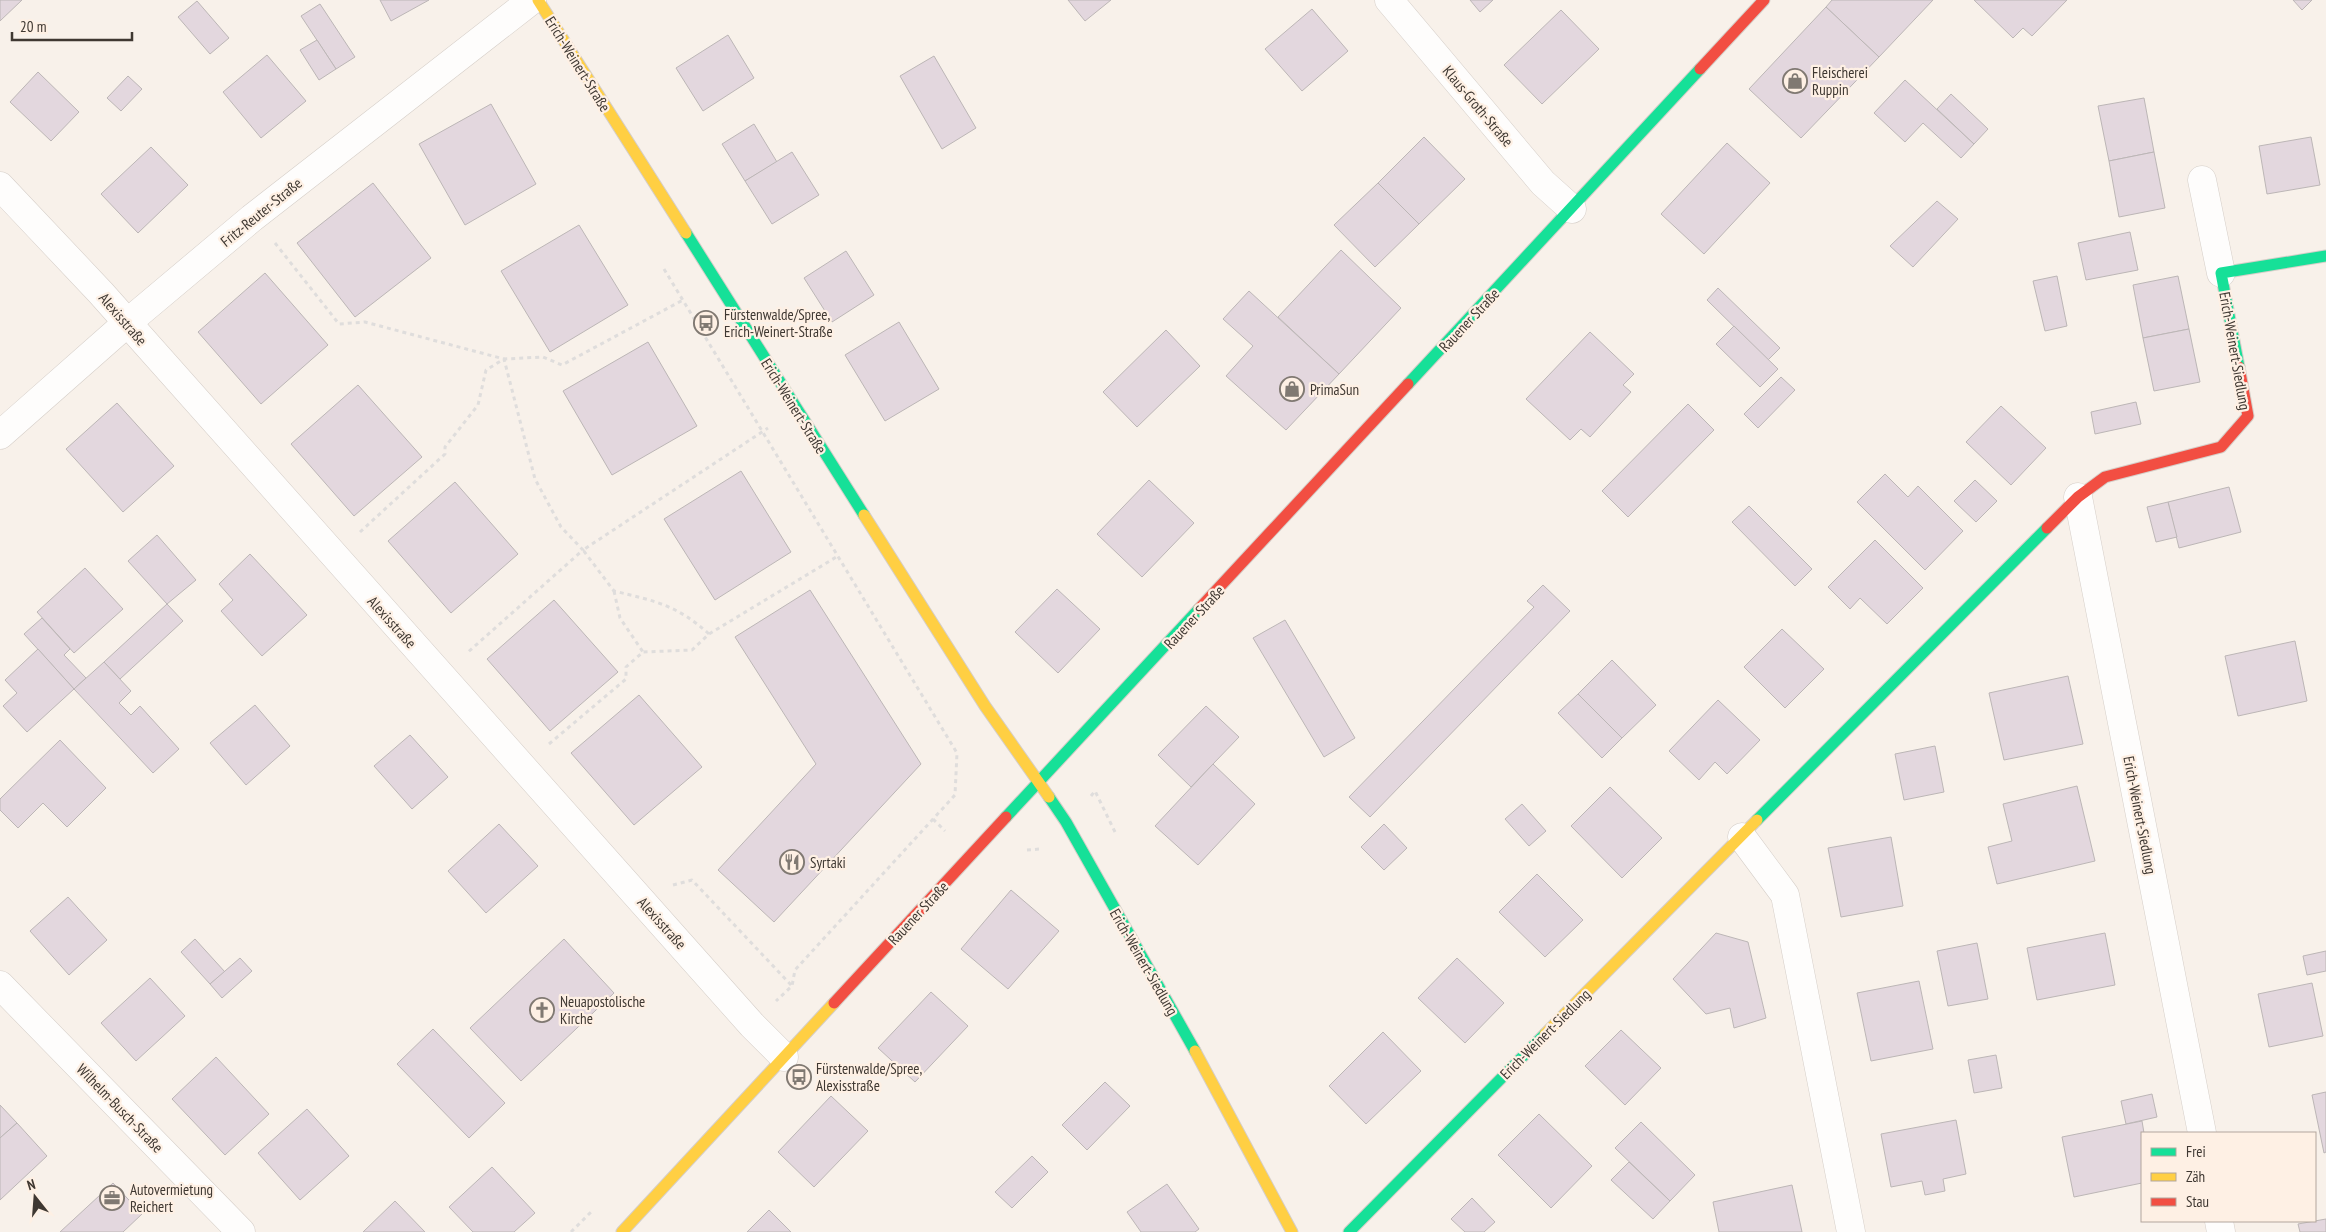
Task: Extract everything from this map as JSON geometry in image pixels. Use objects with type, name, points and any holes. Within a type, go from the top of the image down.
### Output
[{"type":"main road","name":"Erich-Weinert-Straße","points":[[538,0],[985,706],[1039,784]]},
{"type":"main road","name":"Rauener Straße","points":[[622,1232],[1764,0]]},
{"type":"main road","name":"Erich-Weinert-Siedlung","points":[[1348,1232],[2078,497],[2105,477],[2220,447],[2248,416],[2221,273],[2326,256]]},
{"type":"main road","name":"Erich-Weinert-Siedlung","points":[[1039,784],[1066,822],[1177,1019],[1285,1229]]},
{"type":"street","name":"Fritz-Reuter-Straße","points":[[0,435],[127,323],[252,218],[532,0]]},
{"type":"street","name":"Klaus-Groth-Straße","points":[[1389,0],[1543,182],[1572,209]]},
{"type":"street","name":"Erich-Weinert-Siedlung","points":[[2202,180],[2221,273]]},
{"type":"street","name":"Alexisstraße","points":[[0,186],[127,323],[752,1025],[784,1057]]},
{"type":"street","name":"Erich-Weinert-Siedlung","points":[[2078,497],[2202,1132]]},
{"type":"street","points":[[1742,837],[1785,895],[1851,1232]]},
{"type":"street","name":"Wilhelm-Busch-Straße","points":[[0,985],[241,1232]]},
{"type":"path","points":[[252,218],[269,236],[339,324],[365,322],[504,359],[543,357],[562,365],[683,300]]},
{"type":"path","points":[[662,267],[957,753],[955,795],[795,970],[792,986],[752,1025]]},
{"type":"path","points":[[354,537],[445,454],[446,447],[478,405],[486,370],[504,359]]},
{"type":"path","points":[[504,359],[535,480],[561,527],[583,550],[614,591],[620,618],[644,652]]},
{"type":"path","points":[[440,676],[583,550],[796,409]]},
{"type":"path","points":[[548,745],[626,679],[626,667],[644,652],[692,650],[709,634],[838,556]]},
{"type":"path","points":[[614,591],[660,602],[690,616],[709,634]]},
{"type":"building","points":[[0,0],[22,0],[0,21]]},
{"type":"building","points":[[380,0],[429,0],[391,21]]},
{"type":"building","points":[[1068,0],[1111,0],[1085,21]]},
{"type":"building","points":[[1470,0],[1493,0],[1480,12]]},
{"type":"building","points":[[1832,0],[1933,0],[1879,57],[1826,7]]},
{"type":"building","points":[[1974,0],[2067,0],[2032,36],[2023,28],[2013,38]]},
{"type":"building","points":[[2293,0],[2312,0],[2302,10]]},
{"type":"building","points":[[197,1],[229,38],[210,54],[178,17]]},
{"type":"building","points":[[320,4],[355,57],[336,69],[301,16]]},
{"type":"building","points":[[1826,7],[1879,57],[1801,138],[1749,89]]},
{"type":"building","points":[[1312,9],[1348,51],[1302,91],[1265,49]]},
{"type":"building","points":[[1561,10],[1599,49],[1542,104],[1504,65]]},
{"type":"building","points":[[728,35],[754,78],[703,111],[676,68]]},
{"type":"building","points":[[317,40],[336,69],[319,80],[300,50]]},
{"type":"building","points":[[267,55],[306,101],[261,138],[223,92]]},
{"type":"building","points":[[934,56],[976,128],[942,149],[900,76]]},
{"type":"building","points":[[38,72],[79,112],[51,141],[10,102]]},
{"type":"building","points":[[128,76],[142,89],[121,111],[107,98]]},
{"type":"building","points":[[1905,80],[1974,144],[1961,158],[1923,123],[1905,142],[1874,113]]},
{"type":"building","points":[[1951,94],[1988,129],[1974,144],[1937,109]]},
{"type":"building","points":[[2144,98],[2154,152],[2109,161],[2098,106]]},
{"type":"building","points":[[491,104],[536,184],[465,225],[419,144]]},
{"type":"building","points":[[754,124],[777,162],[745,181],[722,144]]},
{"type":"building","points":[[1424,137],[1465,179],[1419,224],[1378,183]]},
{"type":"building","points":[[2311,137],[2320,185],[2267,194],[2259,146]]},
{"type":"building","points":[[1727,143],[1770,183],[1704,254],[1661,214]]},
{"type":"building","points":[[151,147],[188,185],[138,233],[101,194]]},
{"type":"building","points":[[792,152],[819,195],[772,224],[745,181]]},
{"type":"building","points":[[2154,152],[2165,208],[2119,217],[2109,161]]},
{"type":"building","points":[[373,183],[431,258],[355,317],[297,243]]},
{"type":"building","points":[[1378,183],[1419,224],[1375,267],[1334,225]]},
{"type":"building","points":[[1937,201],[1958,219],[1913,267],[1890,246]]},
{"type":"building","points":[[579,225],[628,305],[550,352],[501,271]]},
{"type":"building","points":[[2130,232],[2138,270],[2086,280],[2078,243]]},
{"type":"building","points":[[1341,250],[1401,308],[1339,374],[1278,317]]},
{"type":"building","points":[[846,251],[874,295],[832,322],[804,278]]},
{"type":"building","points":[[265,273],[328,345],[261,404],[198,332]]},
{"type":"building","points":[[2057,276],[2067,326],[2045,331],[2033,281]]},
{"type":"building","points":[[2178,276],[2189,329],[2143,338],[2133,285]]},
{"type":"building","points":[[1718,288],[1780,348],[1768,360],[1707,300]]},
{"type":"building","points":[[1249,291],[1339,374],[1286,430],[1226,376],[1253,346],[1223,319]]},
{"type":"building","points":[[899,322],[939,389],[885,421],[845,355]]},
{"type":"building","points":[[1734,326],[1778,369],[1760,387],[1716,344]]},
{"type":"building","points":[[2189,329],[2200,382],[2154,391],[2143,338]]},
{"type":"building","points":[[1166,330],[1200,366],[1137,427],[1103,392]]},
{"type":"building","points":[[1590,332],[1634,374],[1623,385],[1631,392],[1590,437],[1581,429],[1570,440],[1526,399]]},
{"type":"building","points":[[648,342],[697,426],[612,475],[563,391]]},
{"type":"building","points":[[1781,377],[1795,390],[1758,428],[1744,414]]},
{"type":"building","points":[[358,385],[422,457],[354,516],[291,444]]},
{"type":"building","points":[[2136,402],[2141,424],[2095,434],[2091,412]]},
{"type":"building","points":[[117,403],[174,466],[123,512],[66,449]]},
{"type":"building","points":[[1688,404],[1714,430],[1628,517],[1602,491]]},
{"type":"building","points":[[2001,406],[2046,448],[2011,485],[1966,442]]},
{"type":"building","points":[[741,471],[791,552],[715,600],[664,519]]},
{"type":"building","points":[[1885,474],[1908,497],[1918,486],[1963,531],[1925,570],[1857,502]]},
{"type":"building","points":[[1149,480],[1194,523],[1142,577],[1097,534]]},
{"type":"building","points":[[1975,480],[1997,501],[1976,522],[1954,501]]},
{"type":"building","points":[[455,482],[518,554],[451,613],[388,541]]},
{"type":"building","points":[[2229,487],[2241,532],[2179,548],[2168,502]]},
{"type":"building","points":[[2168,502],[2177,537],[2156,542],[2147,507]]},
{"type":"building","points":[[1749,506],[1812,569],[1795,586],[1732,522]]},
{"type":"building","points":[[157,535],[196,580],[167,604],[128,561]]},
{"type":"building","points":[[1875,540],[1923,588],[1887,624],[1860,598],[1850,609],[1828,587]]},
{"type":"building","points":[[250,554],[307,615],[262,656],[221,611],[233,600],[219,584]]},
{"type":"building","points":[[85,568],[123,609],[74,653],[37,612]]},
{"type":"building","points":[[1543,585],[1570,611],[1370,817],[1349,797],[1534,607],[1527,601]]},
{"type":"building","points":[[1057,589],[1100,629],[1058,673],[1015,632]]},
{"type":"building","points":[[810,590],[921,764],[774,922],[718,870],[816,764],[735,637]]},
{"type":"building","points":[[554,600],[618,672],[550,731],[487,659]]},
{"type":"building","points":[[167,604],[183,621],[120,679],[104,662]]},
{"type":"building","points":[[42,618],[70,649],[64,655],[86,678],[74,689],[24,634]]},
{"type":"building","points":[[1285,620],[1355,738],[1324,757],[1253,638]]},
{"type":"building","points":[[1782,629],[1824,669],[1785,708],[1744,667]]},
{"type":"building","points":[[2295,641],[2307,701],[2238,716],[2225,656]]},
{"type":"building","points":[[38,649],[74,689],[27,732],[3,706],[17,693],[5,680]]},
{"type":"building","points":[[1612,660],[1656,705],[1622,738],[1578,694]]},
{"type":"building","points":[[104,662],[131,691],[119,703],[131,715],[140,706],[179,749],[153,773],[74,689]]},
{"type":"building","points":[[2068,676],[2083,744],[2004,760],[1989,693]]},
{"type":"building","points":[[1578,694],[1622,738],[1602,758],[1558,713]]},
{"type":"building","points":[[639,695],[702,767],[634,825],[571,753]]},
{"type":"building","points":[[1718,700],[1760,740],[1727,774],[1715,762],[1699,780],[1669,751]]},
{"type":"building","points":[[255,705],[290,746],[246,785],[210,743]]},
{"type":"building","points":[[1206,706],[1239,737],[1191,787],[1158,755]]},
{"type":"building","points":[[410,735],[448,777],[412,809],[374,766]]},
{"type":"building","points":[[60,740],[106,788],[67,827],[43,803],[18,828],[0,810],[0,799]]},
{"type":"building","points":[[1935,746],[1944,792],[1904,800],[1895,754]]},
{"type":"building","points":[[1213,764],[1255,804],[1198,865],[1155,826]]},
{"type":"building","points":[[2077,786],[2095,861],[1997,884],[1988,847],[2012,841],[2003,804]]},
{"type":"building","points":[[1610,787],[1662,838],[1622,878],[1571,826]]},
{"type":"building","points":[[1522,804],[1546,831],[1529,846],[1505,819]]},
{"type":"building","points":[[499,824],[538,866],[486,913],[448,871]]},
{"type":"building","points":[[1384,824],[1407,848],[1384,870],[1361,847]]},
{"type":"building","points":[[1891,837],[1903,906],[1841,917],[1828,848]]},
{"type":"building","points":[[1537,874],[1583,920],[1545,957],[1499,912]]},
{"type":"building","points":[[1011,890],[1059,931],[1008,989],[961,949]]},
{"type":"building","points":[[68,897],[107,940],[69,975],[30,931]]},
{"type":"building","points":[[1716,933],[1748,942],[1766,1018],[1734,1028],[1730,1008],[1706,1014],[1673,979]]},
{"type":"building","points":[[2105,933],[2115,985],[2037,1000],[2027,948]]},
{"type":"building","points":[[195,939],[225,972],[210,984],[181,952]]},
{"type":"building","name":"Neuapostolische Kirche","points":[[564,939],[614,993],[521,1081],[470,1028]]},
{"type":"building","points":[[1977,943],[1988,999],[1948,1006],[1937,951]]},
{"type":"building","points":[[2326,951],[2326,971],[2307,975],[2303,956]]},
{"type":"building","points":[[240,958],[252,971],[222,998],[210,984]]},
{"type":"building","points":[[1457,958],[1504,1003],[1465,1043],[1418,998]]},
{"type":"building","points":[[150,978],[185,1016],[136,1061],[101,1023]]},
{"type":"building","points":[[1919,981],[1933,1049],[1871,1061],[1857,993]]},
{"type":"building","points":[[2312,983],[2323,1036],[2269,1047],[2258,994]]},
{"type":"building","points":[[931,992],[968,1026],[915,1082],[878,1048]]},
{"type":"building","points":[[433,1029],[505,1103],[469,1138],[397,1064]]},
{"type":"building","points":[[1621,1030],[1661,1068],[1625,1105],[1585,1066]]},
{"type":"building","points":[[1383,1032],[1421,1071],[1366,1124],[1329,1086]]},
{"type":"building","points":[[1996,1055],[2002,1088],[1974,1093],[1968,1060]]},
{"type":"building","points":[[216,1057],[269,1114],[225,1155],[172,1099]]},
{"type":"building","points":[[1105,1082],[1130,1106],[1087,1150],[1062,1125]]},
{"type":"building","points":[[2326,1092],[2326,1152],[2324,1153],[2312,1095]]},
{"type":"building","points":[[2152,1094],[2157,1117],[2126,1124],[2121,1101]]},
{"type":"building","points":[[831,1096],[868,1131],[814,1187],[778,1152]]},
{"type":"building","points":[[0,1105],[17,1123],[0,1138]]},
{"type":"building","points":[[307,1109],[349,1156],[300,1200],[258,1153]]},
{"type":"building","points":[[1539,1114],[1592,1166],[1551,1208],[1498,1155]]},
{"type":"building","points":[[1956,1120],[1966,1174],[1943,1179],[1945,1191],[1925,1195],[1922,1181],[1891,1187],[1881,1134]]},
{"type":"building","points":[[2142,1121],[2144,1132],[2141,1132],[2141,1183],[2074,1197],[2062,1137]]},
{"type":"building","points":[[1641,1122],[1695,1175],[1670,1201],[1615,1148]]},
{"type":"building","points":[[17,1123],[47,1156],[0,1200],[0,1138]]},
{"type":"building","points":[[1032,1156],[1048,1172],[1012,1208],[995,1192]]},
{"type":"building","points":[[1629,1162],[1670,1201],[1653,1219],[1611,1180]]},
{"type":"building","points":[[492,1167],[535,1213],[514,1232],[473,1232],[449,1207]]},
{"type":"building","name":"Autovermietung Reichert","points":[[113,1183],[142,1214],[123,1232],[60,1232]]},
{"type":"building","points":[[1167,1184],[1199,1229],[1195,1232],[1141,1232],[1127,1212]]},
{"type":"building","points":[[1792,1185],[1802,1232],[1719,1232],[1713,1202]]},
{"type":"building","points":[[1472,1198],[1495,1222],[1484,1232],[1465,1232],[1451,1219]]},
{"type":"building","points":[[395,1201],[425,1232],[363,1232]]},
{"type":"building","points":[[769,1210],[791,1232],[747,1232]]},
{"type":"building","points":[[2326,1219],[2326,1232],[2300,1232],[2298,1224]]},
{"type":"traffic: fast","points":[[1408,384],[1700,69]]},
{"type":"traffic: fast","points":[[686,233],[864,515]]},
{"type":"traffic: fast","points":[[2239,367],[2221,273],[2326,256]]},
{"type":"traffic: fast","points":[[1757,820],[2047,528]]},
{"type":"traffic: fast","points":[[1006,817],[1199,609]]},
{"type":"traffic: fast","points":[[1049,797],[1066,822],[1195,1051]]},
{"type":"traffic: fast","points":[[1349,1232],[1545,1034]]},
{"type":"traffic: slow","points":[[538,0],[686,233]]},
{"type":"traffic: slow","points":[[864,515],[985,706],[1049,797]]},
{"type":"traffic: slow","points":[[1545,1034],[1757,820]]},
{"type":"traffic: slow","points":[[622,1232],[834,1003]]},
{"type":"traffic: slow","points":[[1195,1051],[1292,1232]]},
{"type":"traffic: jam","points":[[1700,69],[1764,0]]},
{"type":"traffic: jam","points":[[2047,528],[2078,497],[2105,477],[2221,447],[2248,416],[2239,367]]},
{"type":"traffic: jam","points":[[1199,609],[1408,384]]},
{"type":"traffic: jam","points":[[834,1003],[1006,817]]},
{"type":"place","name":"Fleischerei Ruppin","points":[[1795,81]]},
{"type":"place","name":"Fürstenwalde/Spree, Erich-Weinert-Straße","points":[[706,323]]},
{"type":"place","name":"PrimaSun","points":[[1292,389]]},
{"type":"place","name":"Syrtaki","points":[[792,862]]},
{"type":"place","name":"Neuapostolische Kirche","points":[[542,1010]]},
{"type":"place","name":"Fürstenwalde/Spree, Alexisstraße","points":[[799,1077]]},
{"type":"place","name":"Autovermietung Reichert","points":[[112,1198]]}]
